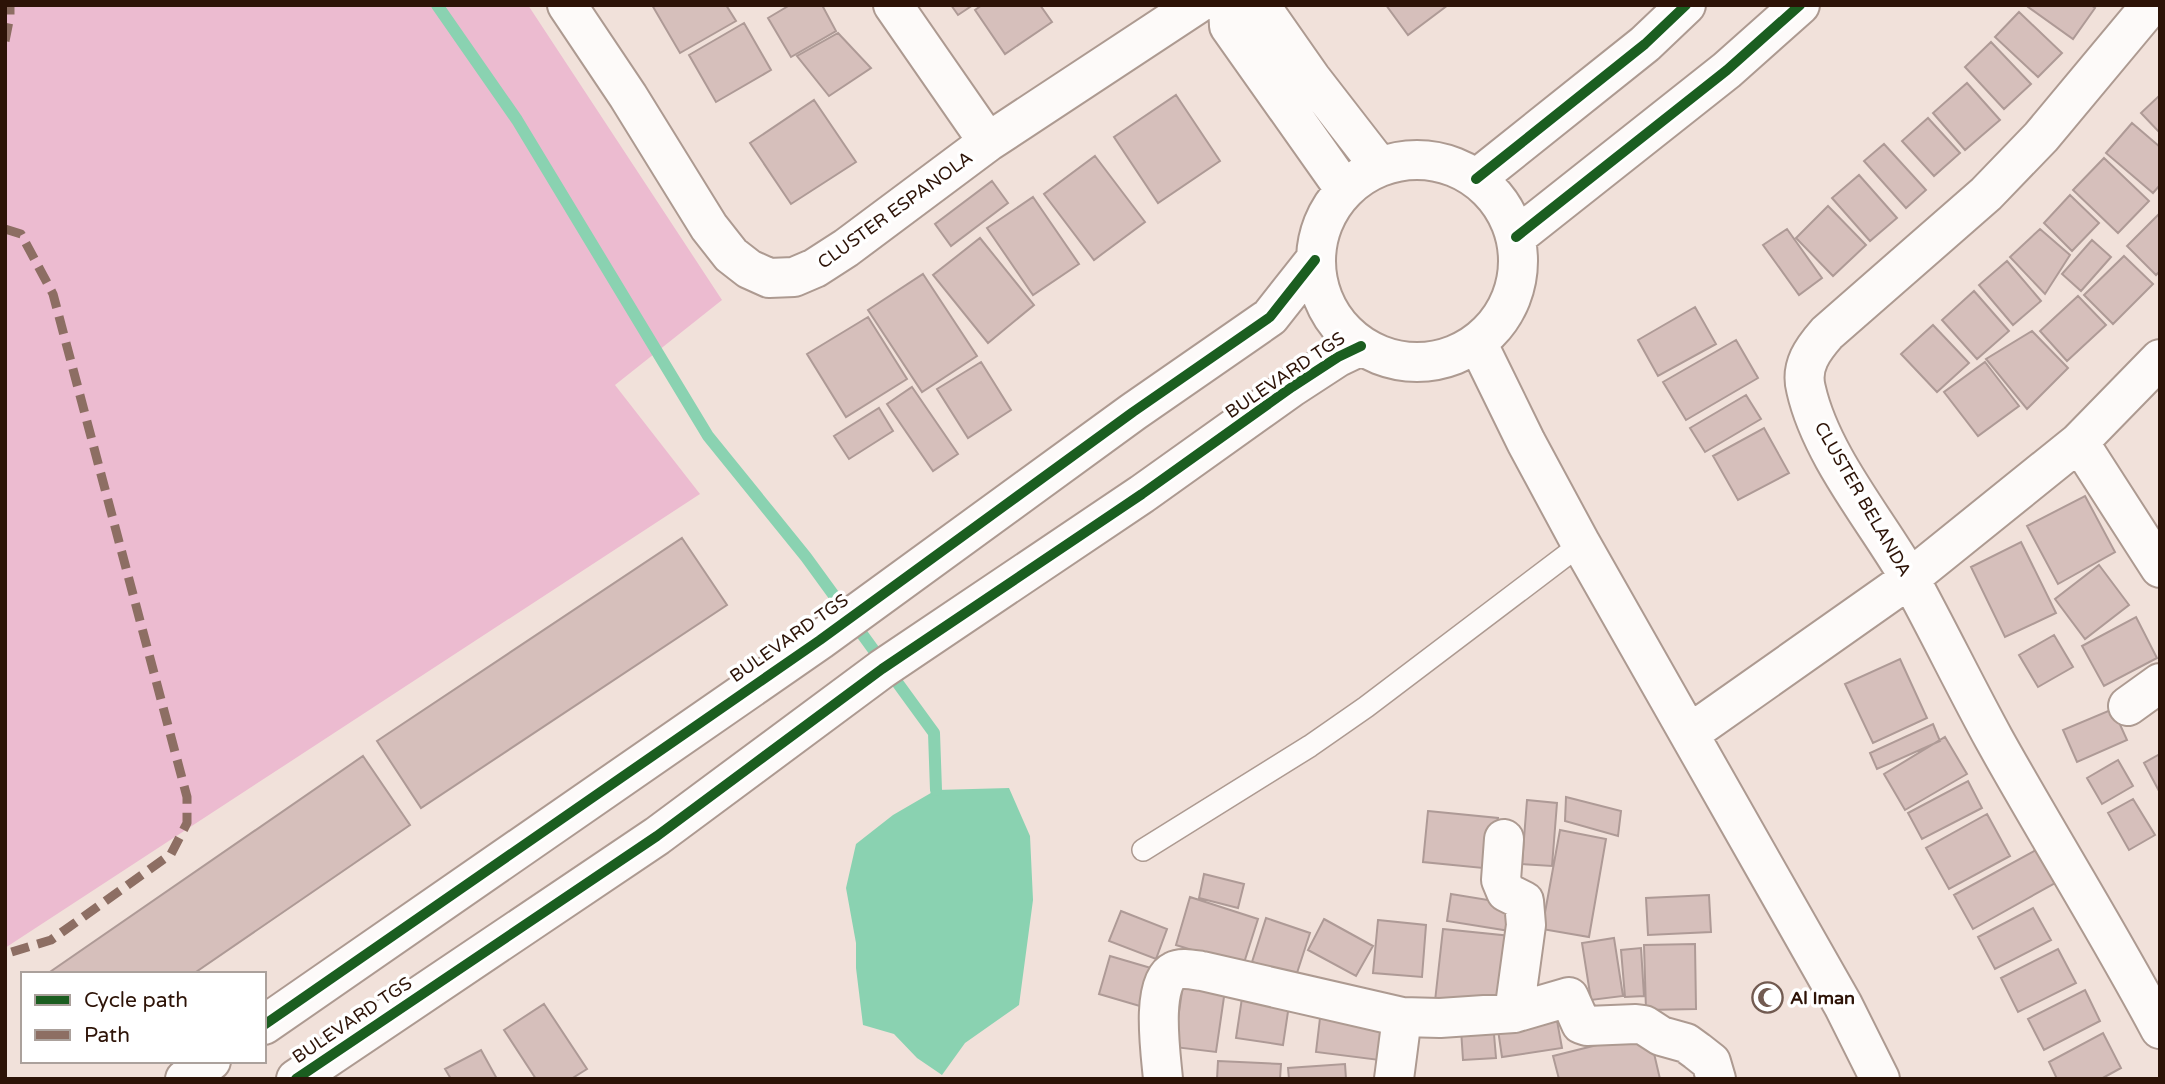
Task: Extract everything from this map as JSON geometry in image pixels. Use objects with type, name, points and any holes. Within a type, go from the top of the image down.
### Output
[{"type":"street","name":"CLUSTER ESPANOLA","points":[[566,5],[628,96],[709,227],[731,255],[749,269],[769,278],[794,277],[815,268],[988,142],[1196,5]]},
{"type":"street","points":[[892,5],[988,142]]},
{"type":"street","points":[[1228,5],[1229,26],[1345,190]]},
{"type":"street","points":[[1261,5],[1311,78],[1380,167]]},
{"type":"street","points":[[1476,180],[1645,44],[1686,5]]},
{"type":"street","points":[[1516,237],[1727,70],[1800,5]]},
{"type":"street","name":"CLUSTER BELANDA","points":[[2151,5],[2040,137],[1986,194],[1813,349],[1806,362],[1805,386],[1814,415],[1835,459],[1909,579],[1993,737],[2149,983],[2160,1030]]},
{"type":"street","points":[[1430,161],[1462,171],[1494,195],[1507,215],[1516,237],[1518,276],[1504,313],[1492,329],[1460,353],[1440,360],[1420,362],[1379,355],[1361,346],[1345,333],[1323,300],[1315,260],[1320,230],[1326,215],[1345,190],[1380,167],[1396,162],[1430,161]]},
{"type":"street","name":"BULEVARD TGS","points":[[266,1024],[828,634],[1133,412],[1270,317],[1315,260]]},
{"type":"street","points":[[1477,342],[1526,442],[1581,544],[1843,1005],[1880,1079]]},
{"type":"street","name":"BULEVARD TGS","points":[[296,1079],[657,836],[869,679],[1162,481],[1300,381],[1361,346]]},
{"type":"street","points":[[1689,734],[1909,579],[2079,442],[2160,359]]},
{"type":"street","points":[[2079,442],[2160,568]]},
{"type":"street","points":[[828,634],[869,679]]},
{"type":"street","points":[[2128,706],[2160,683]]},
{"type":"street","points":[[1504,839],[1501,880],[1506,892],[1524,901],[1526,911],[1514,1013]]},
{"type":"street","points":[[1163,1079],[1159,998],[1164,980],[1174,971],[1202,971],[1402,1017],[1440,1018],[1514,1013],[1569,998],[1581,1024],[1636,1024],[1661,1036],[1686,1043],[1711,1062],[1716,1079]]},
{"type":"street","points":[[1394,1079],[1402,1017]]},
{"type":"street","points":[[185,1079],[208,1063]]},
{"type":"lane","points":[[1143,849],[1310,746],[1355,715],[1581,544]]},
{"type":"shaded area","points":[[5,5],[528,5],[722,300],[615,385],[700,494],[5,948]]},
{"type":"shaded area","points":[[1009,788],[1030,836],[1033,900],[1019,1005],[965,1043],[942,1075],[917,1058],[894,1034],[863,1025],[856,968],[856,943],[846,888],[856,844],[893,815],[936,790]]},
{"type":"building","points":[[652,5],[726,5],[736,21],[680,53]]},
{"type":"building","points":[[790,5],[822,5],[836,31],[791,57],[768,18]]},
{"type":"building","points":[[951,5],[973,5],[958,15]]},
{"type":"building","points":[[982,5],[1040,5],[1052,22],[1005,54],[975,10]]},
{"type":"building","points":[[1386,5],[1448,5],[1408,35]]},
{"type":"building","points":[[2091,5],[2095,8],[2073,39],[2028,7]]},
{"type":"building","points":[[2019,12],[2062,53],[2038,77],[1995,37]]},
{"type":"building","points":[[744,23],[771,70],[716,102],[689,55]]},
{"type":"building","points":[[838,33],[871,68],[829,96],[797,56]]},
{"type":"building","points":[[1991,42],[2031,84],[2004,109],[1965,67]]},
{"type":"building","points":[[1967,83],[2000,120],[1965,150],[1933,113]]},
{"type":"building","points":[[1176,95],[1220,161],[1158,203],[1114,137]]},
{"type":"building","points":[[2160,95],[2160,133],[2141,113]]},
{"type":"building","points":[[814,100],[856,162],[791,204],[750,143]]},
{"type":"building","points":[[1928,118],[1960,153],[1934,176],[1902,141]]},
{"type":"building","points":[[2132,123],[2160,147],[2160,185],[2153,193],[2106,153]]},
{"type":"building","points":[[1884,144],[1926,190],[1906,208],[1864,161]]},
{"type":"building","points":[[1095,156],[1145,222],[1094,260],[1044,194]]},
{"type":"building","points":[[2104,158],[2149,201],[2118,233],[2073,190]]},
{"type":"building","points":[[1859,175],[1897,218],[1870,241],[1832,198]]},
{"type":"building","points":[[992,181],[1008,203],[951,246],[935,224]]},
{"type":"building","points":[[2070,195],[2099,223],[2072,251],[2044,223]]},
{"type":"building","points":[[1033,197],[1079,264],[1033,295],[987,228]]},
{"type":"building","points":[[1828,206],[1866,245],[1833,276],[1796,238]]},
{"type":"building","points":[[2160,213],[2160,271],[2156,275],[2127,246]]},
{"type":"building","points":[[1787,229],[1822,278],[1799,295],[1763,245]]},
{"type":"building","points":[[2040,229],[2070,255],[2045,294],[2010,257]]},
{"type":"building","points":[[980,238],[1034,305],[988,343],[933,275]]},
{"type":"building","points":[[2092,240],[2111,257],[2081,291],[2062,274]]},
{"type":"building","points":[[2124,256],[2153,284],[2113,324],[2084,295]]},
{"type":"building","points":[[2007,261],[2041,301],[2013,325],[1979,285]]},
{"type":"building","points":[[923,274],[977,356],[922,392],[868,310]]},
{"type":"building","points":[[1974,291],[2009,331],[1977,359],[1942,320]]},
{"type":"building","points":[[2078,296],[2106,325],[2067,361],[2040,331]]},
{"type":"building","points":[[1695,307],[1716,344],[1658,376],[1638,340]]},
{"type":"building","points":[[868,317],[907,379],[846,417],[807,354]]},
{"type":"building","points":[[1933,325],[1969,363],[1937,392],[1901,354]]},
{"type":"building","points":[[2032,331],[2068,368],[2027,409],[1986,359]]},
{"type":"building","points":[[1736,340],[1758,378],[1686,420],[1663,382]]},
{"type":"building","points":[[981,362],[1011,410],[968,438],[937,389]]},
{"type":"building","points":[[1985,362],[2019,406],[1978,436],[1944,392]]},
{"type":"building","points":[[912,387],[958,454],[933,471],[887,404]]},
{"type":"building","points":[[1746,395],[1761,419],[1705,452],[1690,428]]},
{"type":"building","points":[[879,408],[893,431],[849,459],[834,436]]},
{"type":"building","points":[[1764,428],[1789,473],[1738,500],[1713,456]]},
{"type":"building","points":[[2085,496],[2115,552],[2058,584],[2027,526]]},
{"type":"building","points":[[682,538],[727,605],[421,808],[377,741]]},
{"type":"building","points":[[2021,542],[2056,613],[2005,637],[1971,567]]},
{"type":"building","points":[[2099,565],[2129,605],[2085,639],[2055,599]]},
{"type":"building","points":[[2136,617],[2157,658],[2104,686],[2082,646]]},
{"type":"building","points":[[2054,635],[2073,667],[2038,687],[2019,655]]},
{"type":"building","points":[[1900,659],[1927,718],[1873,743],[1845,684]]},
{"type":"building","points":[[2113,709],[2127,740],[2077,762],[2063,730]]},
{"type":"building","points":[[1933,724],[1940,741],[1877,769],[1870,753]]},
{"type":"building","points":[[1945,737],[1967,774],[1905,810],[1884,774]]},
{"type":"building","points":[[2160,754],[2160,791],[2159,791],[2144,763]]},
{"type":"building","points":[[363,756],[410,825],[196,972],[50,972]]},
{"type":"building","points":[[2118,760],[2133,786],[2102,804],[2087,778]]},
{"type":"building","points":[[1968,781],[1982,808],[1922,839],[1908,813]]},
{"type":"building","points":[[1566,797],[1621,811],[1618,836],[1565,821]]},
{"type":"building","points":[[2133,799],[2155,835],[2129,850],[2108,813]]},
{"type":"building","points":[[1527,800],[1557,803],[1552,866],[1522,864]]},
{"type":"building","points":[[1428,811],[1498,818],[1493,869],[1423,862]]},
{"type":"building","points":[[1987,814],[2010,856],[1949,889],[1926,848]]},
{"type":"building","points":[[1560,830],[1606,839],[1589,937],[1542,929]]},
{"type":"building","points":[[2036,850],[2055,883],[1973,929],[1954,895]]},
{"type":"building","points":[[1204,874],[1244,884],[1238,908],[1199,898]]},
{"type":"building","points":[[1451,894],[1519,905],[1516,932],[1447,921]]},
{"type":"building","points":[[1709,895],[1711,932],[1648,935],[1646,898]]},
{"type":"building","points":[[1190,897],[1258,919],[1243,966],[1176,945]]},
{"type":"building","points":[[2033,908],[2051,940],[1995,969],[1978,937]]},
{"type":"building","points":[[1121,911],[1167,929],[1156,959],[1109,941]]},
{"type":"building","points":[[1266,918],[1310,933],[1296,976],[1252,962]]},
{"type":"building","points":[[1324,919],[1373,946],[1356,976],[1308,950]]},
{"type":"building","points":[[1378,920],[1426,925],[1422,977],[1373,973]]},
{"type":"building","points":[[1443,929],[1511,936],[1503,1009],[1435,1001]]},
{"type":"building","points":[[1614,938],[1623,996],[1591,1000],[1582,943]]},
{"type":"building","points":[[1695,944],[1696,1009],[1646,1010],[1644,945]]},
{"type":"building","points":[[1641,948],[1644,996],[1625,997],[1621,950]]},
{"type":"building","points":[[2058,949],[2076,983],[2018,1012],[2001,978]]},
{"type":"building","points":[[1110,956],[1161,971],[1150,1009],[1099,994]]},
{"type":"building","points":[[1183,984],[1225,990],[1216,1052],[1174,1047]]},
{"type":"building","points":[[2085,990],[2100,1021],[2044,1050],[2028,1019]]},
{"type":"building","points":[[1242,998],[1289,1005],[1283,1045],[1236,1038]]},
{"type":"building","points":[[544,1004],[587,1069],[571,1079],[536,1079],[504,1030]]},
{"type":"building","points":[[1556,1015],[1562,1048],[1502,1057],[1497,1023]]},
{"type":"building","points":[[1320,1018],[1391,1027],[1387,1061],[1316,1052]]},
{"type":"building","points":[[1461,1029],[1494,1034],[1496,1058],[1463,1060]]},
{"type":"building","points":[[1649,1032],[1660,1079],[1559,1079],[1553,1056]]},
{"type":"building","points":[[2103,1033],[2121,1068],[2101,1079],[2057,1079],[2049,1062]]},
{"type":"building","points":[[481,1050],[497,1079],[451,1079],[445,1069]]},
{"type":"building","points":[[1218,1061],[1281,1064],[1280,1079],[1217,1079]]},
{"type":"building","points":[[1345,1064],[1346,1079],[1289,1079],[1288,1068]]},
{"type":"waterway","points":[[437,5],[517,120],[708,436],[806,557],[934,733],[936,790]]},
{"type":"marked path","points":[[5,41],[10,5]]},
{"type":"marked path","points":[[5,229],[21,234],[53,294],[187,797],[187,823],[171,854],[51,940],[5,954]]},
{"type":"cycle path","points":[[1476,179],[1645,44],[1686,5]]},
{"type":"cycle path","points":[[1516,237],[1727,70],[1800,5]]},
{"type":"cycle path","points":[[266,1024],[820,640],[1133,412],[1270,317],[1315,260]]},
{"type":"cycle path","points":[[296,1079],[657,836],[882,669],[1142,494],[1292,387],[1338,357],[1361,346]]},
{"type":"place","name":"Al Iman","points":[[1767,998]]}]
